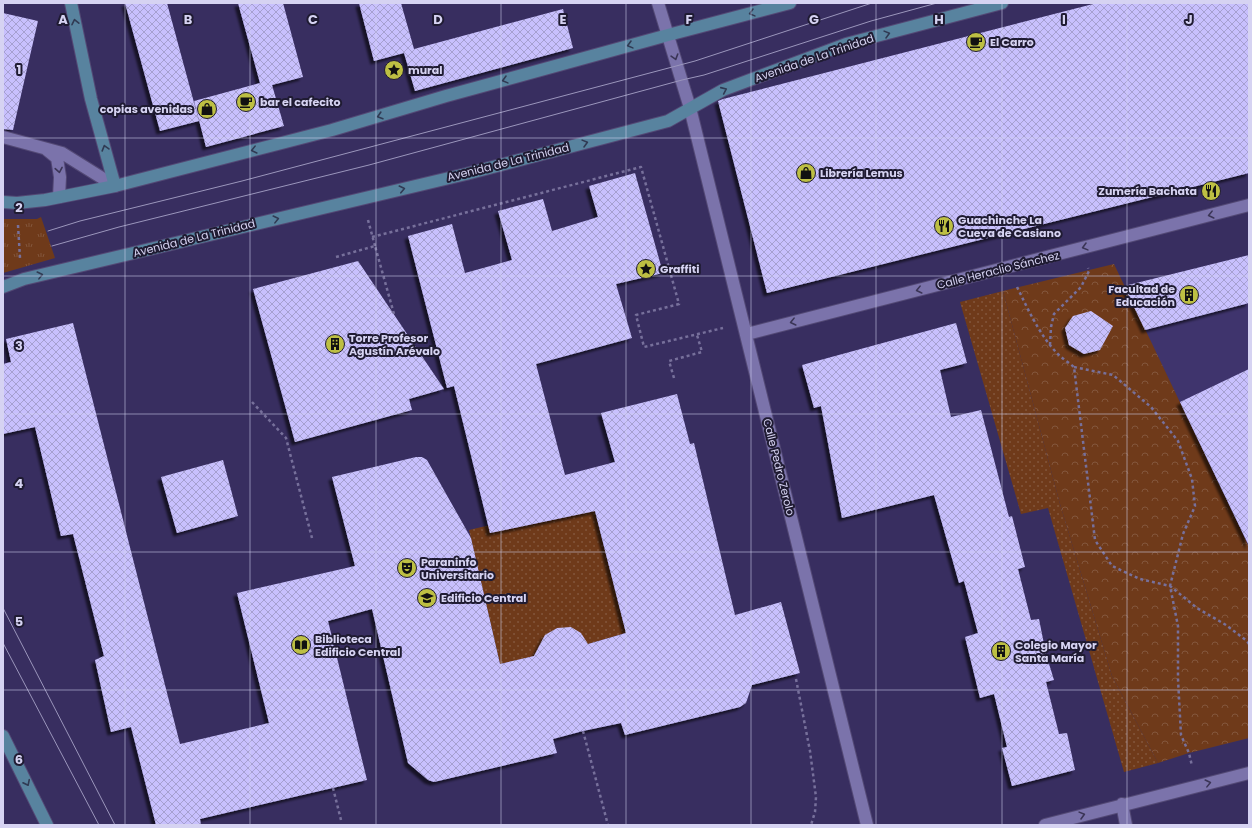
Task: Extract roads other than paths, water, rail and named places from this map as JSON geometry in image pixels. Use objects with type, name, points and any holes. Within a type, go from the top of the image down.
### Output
[{"type":"main road","points":[[71,3],[91,99],[115,186]]},
{"type":"main road","points":[[3,202],[17,203],[59,197],[115,186],[332,130],[446,96],[790,3]]},
{"type":"main road","name":"Avenida de La Trinidad","points":[[3,286],[24,279],[466,174],[668,121],[723,90],[846,44],[1002,3]]},
{"type":"main road","points":[[3,736],[47,825]]},
{"type":"street","name":"Calle Pedro Zerolo","points":[[658,3],[690,108],[867,825]]},
{"type":"street","points":[[3,137],[62,153],[115,186]]},
{"type":"street","points":[[45,148],[57,158],[60,177],[59,197]]},
{"type":"street","name":"Calle Heraclio Sánchez","points":[[746,334],[1249,205]]},
{"type":"street","points":[[1044,825],[1249,773]]},
{"type":"street","points":[[1122,804],[1126,825]]},
{"type":"tram line","points":[[48,231],[80,221],[242,181],[695,61],[872,3]]},
{"type":"tram line","points":[[52,246],[119,227],[369,165],[704,75],[871,21],[937,3]]},
{"type":"tram line","points":[[3,608],[115,825]]},
{"type":"tram line","points":[[3,643],[99,825]]},
{"type":"place","name":"El Carro","points":[[976,42]]},
{"type":"place","name":"mural","points":[[394,70]]},
{"type":"place","name":"bar el cafecito","points":[[246,102]]},
{"type":"place","name":"copias avenidas","points":[[207,109]]},
{"type":"place","name":"Librería Lemus","points":[[806,173]]},
{"type":"place","name":"Zumería Bachata","points":[[1211,191]]},
{"type":"place","name":"Guachinche La Cueva de Casiano","points":[[944,226]]},
{"type":"place","name":"Graffiti","points":[[646,269]]},
{"type":"place","name":"Facultad de Educación","points":[[1189,295]]},
{"type":"place","name":"Torre Profesor Agustín Arévalo","points":[[335,344]]},
{"type":"place","name":"Paraninfo Universitario","points":[[407,568]]},
{"type":"place","name":"Edificio Central","points":[[427,598]]},
{"type":"place","name":"Biblioteca Edificio Central","points":[[301,645]]},
{"type":"place","name":"Colegio Mayor Santa María","points":[[1001,651]]}]
